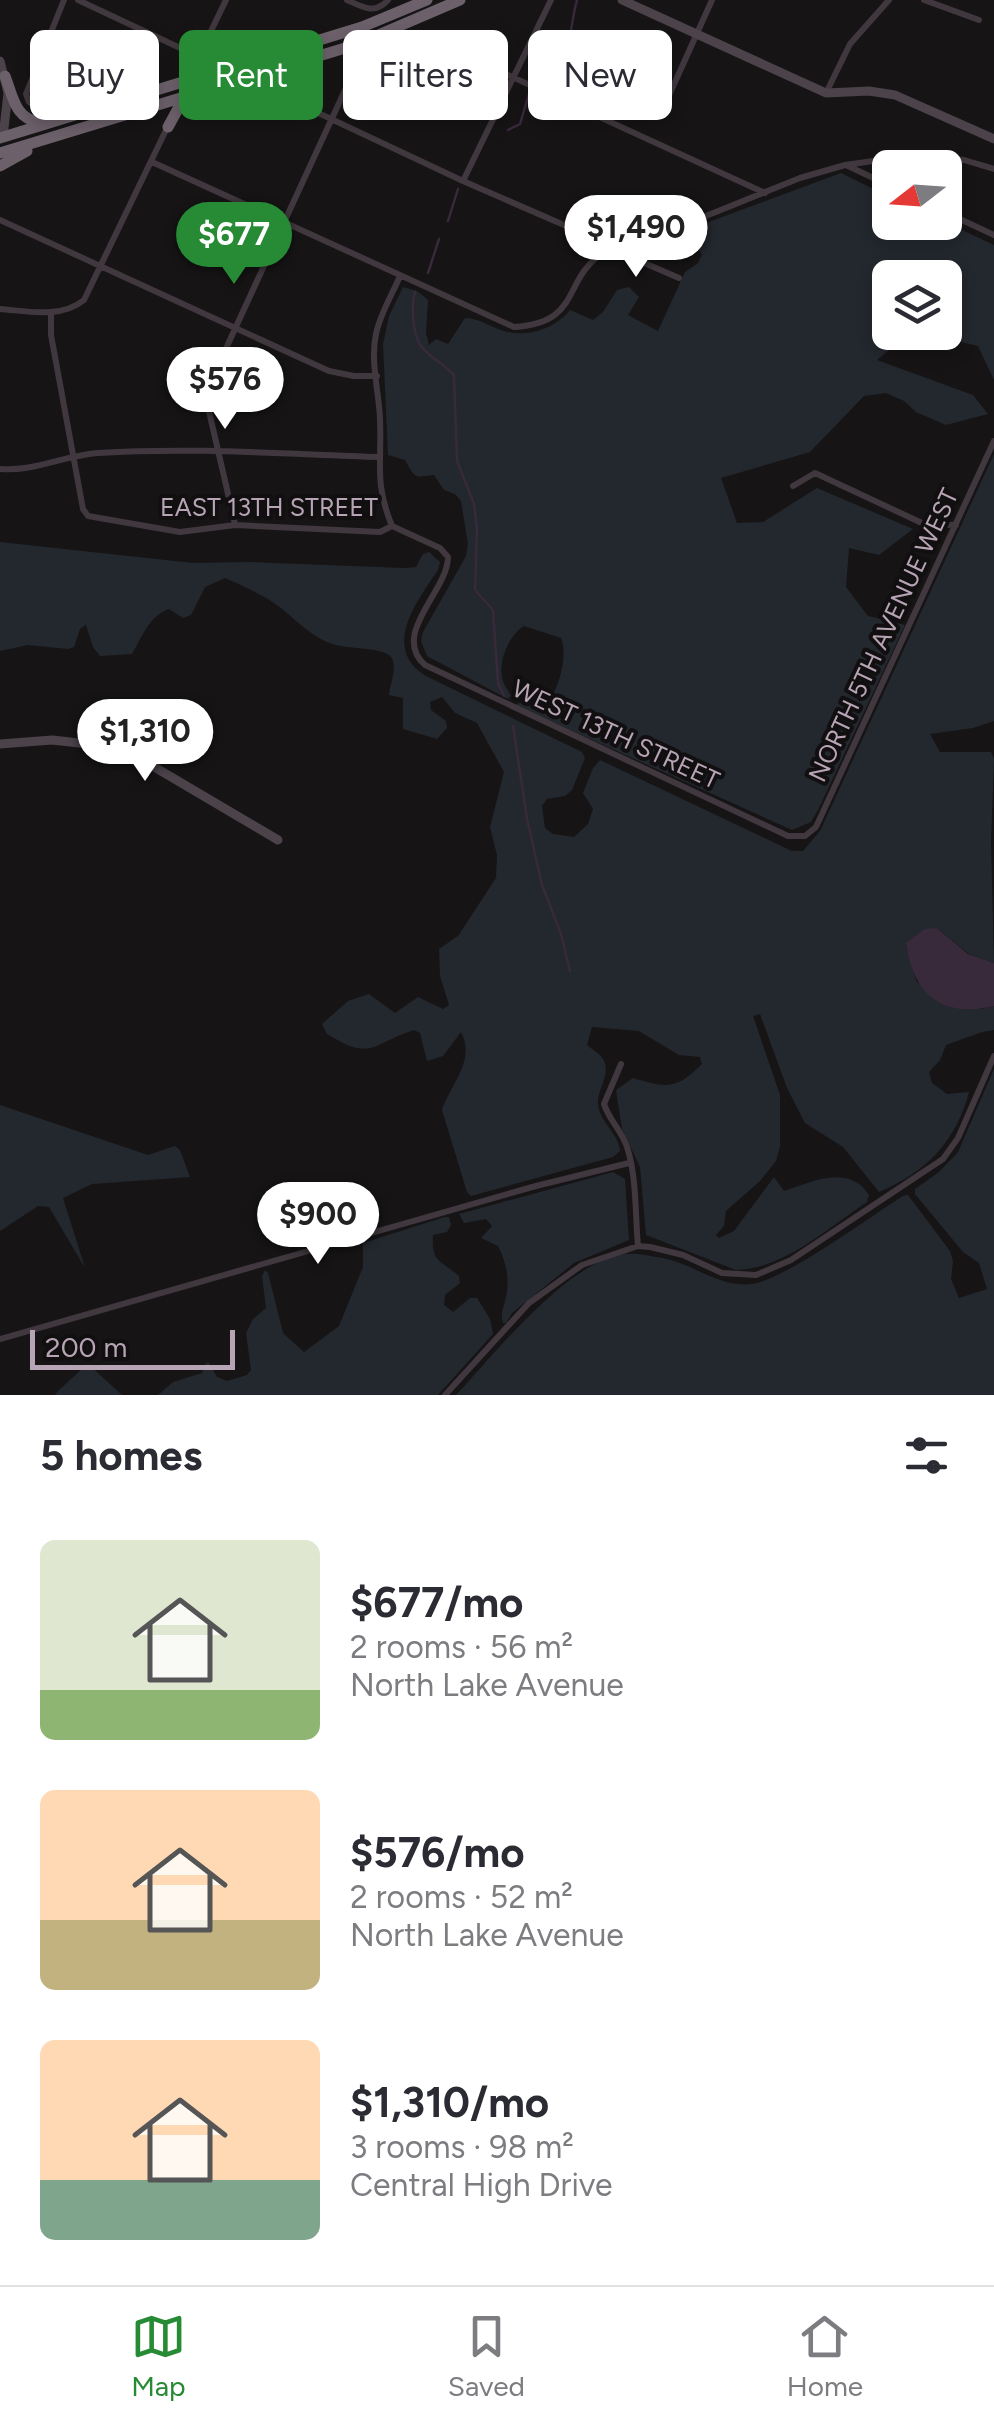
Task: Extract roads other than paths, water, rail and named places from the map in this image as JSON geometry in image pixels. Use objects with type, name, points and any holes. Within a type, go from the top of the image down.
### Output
[{"type":"highway","points":[[323,39],[426,0]]},
{"type":"highway","points":[[394,30],[460,0]]},
{"type":"highway","points":[[5,76],[23,117],[30,120]]},
{"type":"highway","points":[[0,153],[179,98]]},
{"type":"highway","points":[[168,127],[179,108]]},
{"type":"highway","points":[[30,120],[57,120]]},
{"type":"highway","points":[[1,139],[57,120]]},
{"type":"highway","points":[[0,166],[67,133]]},
{"type":"street","points":[[51,30],[64,0]]},
{"type":"street","points":[[78,0],[179,47]]},
{"type":"street","points":[[211,30],[226,0]]},
{"type":"street","points":[[347,0],[375,9],[388,0]]},
{"type":"street","points":[[464,181],[550,0]]},
{"type":"street","points":[[622,0],[826,93],[869,91],[896,95],[994,139]]},
{"type":"street","points":[[672,88],[712,0]]},
{"type":"street","points":[[826,93],[850,44],[889,0]]},
{"type":"street","points":[[924,0],[979,20]]},
{"type":"street","points":[[0,62],[8,108],[1,139]]},
{"type":"street","points":[[508,75],[765,193]]},
{"type":"street","points":[[30,79],[26,88],[30,103]]},
{"type":"street","points":[[235,524],[205,394],[343,96]]},
{"type":"street","points":[[323,115],[564,225],[658,224],[701,218],[800,178],[845,165],[909,156],[964,160],[994,169]]},
{"type":"street","points":[[0,309],[70,310],[87,296],[168,127]]},
{"type":"street","points":[[152,162],[514,327],[533,326],[560,312],[592,263],[611,248],[648,238],[658,224]]},
{"type":"street","points":[[845,165],[872,178]]},
{"type":"street","points":[[0,220],[329,371],[377,376]]},
{"type":"street","points":[[962,220],[994,236]]},
{"type":"street","points":[[611,248],[678,278]]},
{"type":"street","points":[[392,526],[379,490],[376,332],[400,276]]},
{"type":"street","points":[[51,312],[50,335],[73,456]]},
{"type":"street","name":"NORTH 5TH AVENUE WEST","points":[[800,837],[816,826],[994,441]]},
{"type":"street","points":[[0,469],[21,470],[73,456],[218,450],[378,458]]},
{"type":"street","name":"EAST 13TH STREET","points":[[73,456],[83,509],[88,516],[180,532],[235,524],[380,532],[392,526]]},
{"type":"street","points":[[793,486],[815,473],[924,524],[956,525]]},
{"type":"street","name":"WEST 13TH STREET","points":[[392,526],[440,548],[449,562],[415,632],[414,648],[419,660],[480,693],[788,836],[800,837]]},
{"type":"street","points":[[0,744],[52,740],[106,746],[134,755],[278,840]]},
{"type":"street","points":[[445,1395],[529,1303],[582,1265],[638,1246],[683,1255],[733,1276],[756,1275],[782,1265],[943,1159],[958,1138],[994,1056]]},
{"type":"street","points":[[621,1064],[604,1104],[608,1118],[627,1146],[638,1246]]},
{"type":"street","points":[[0,1339],[629,1163]]},
{"type":"waterway","points":[[571,30],[577,0]]},
{"type":"waterway","points":[[508,130],[520,124],[528,97]]},
{"type":"waterway","points":[[448,221],[458,189]]},
{"type":"waterway","points":[[428,273],[439,239]]},
{"type":"waterway","points":[[415,292],[413,317],[417,339],[426,352],[454,375],[457,461],[474,504],[477,529],[475,590],[493,610],[498,683],[504,696]]},
{"type":"waterway","points":[[513,726],[542,885],[570,971]]}]
